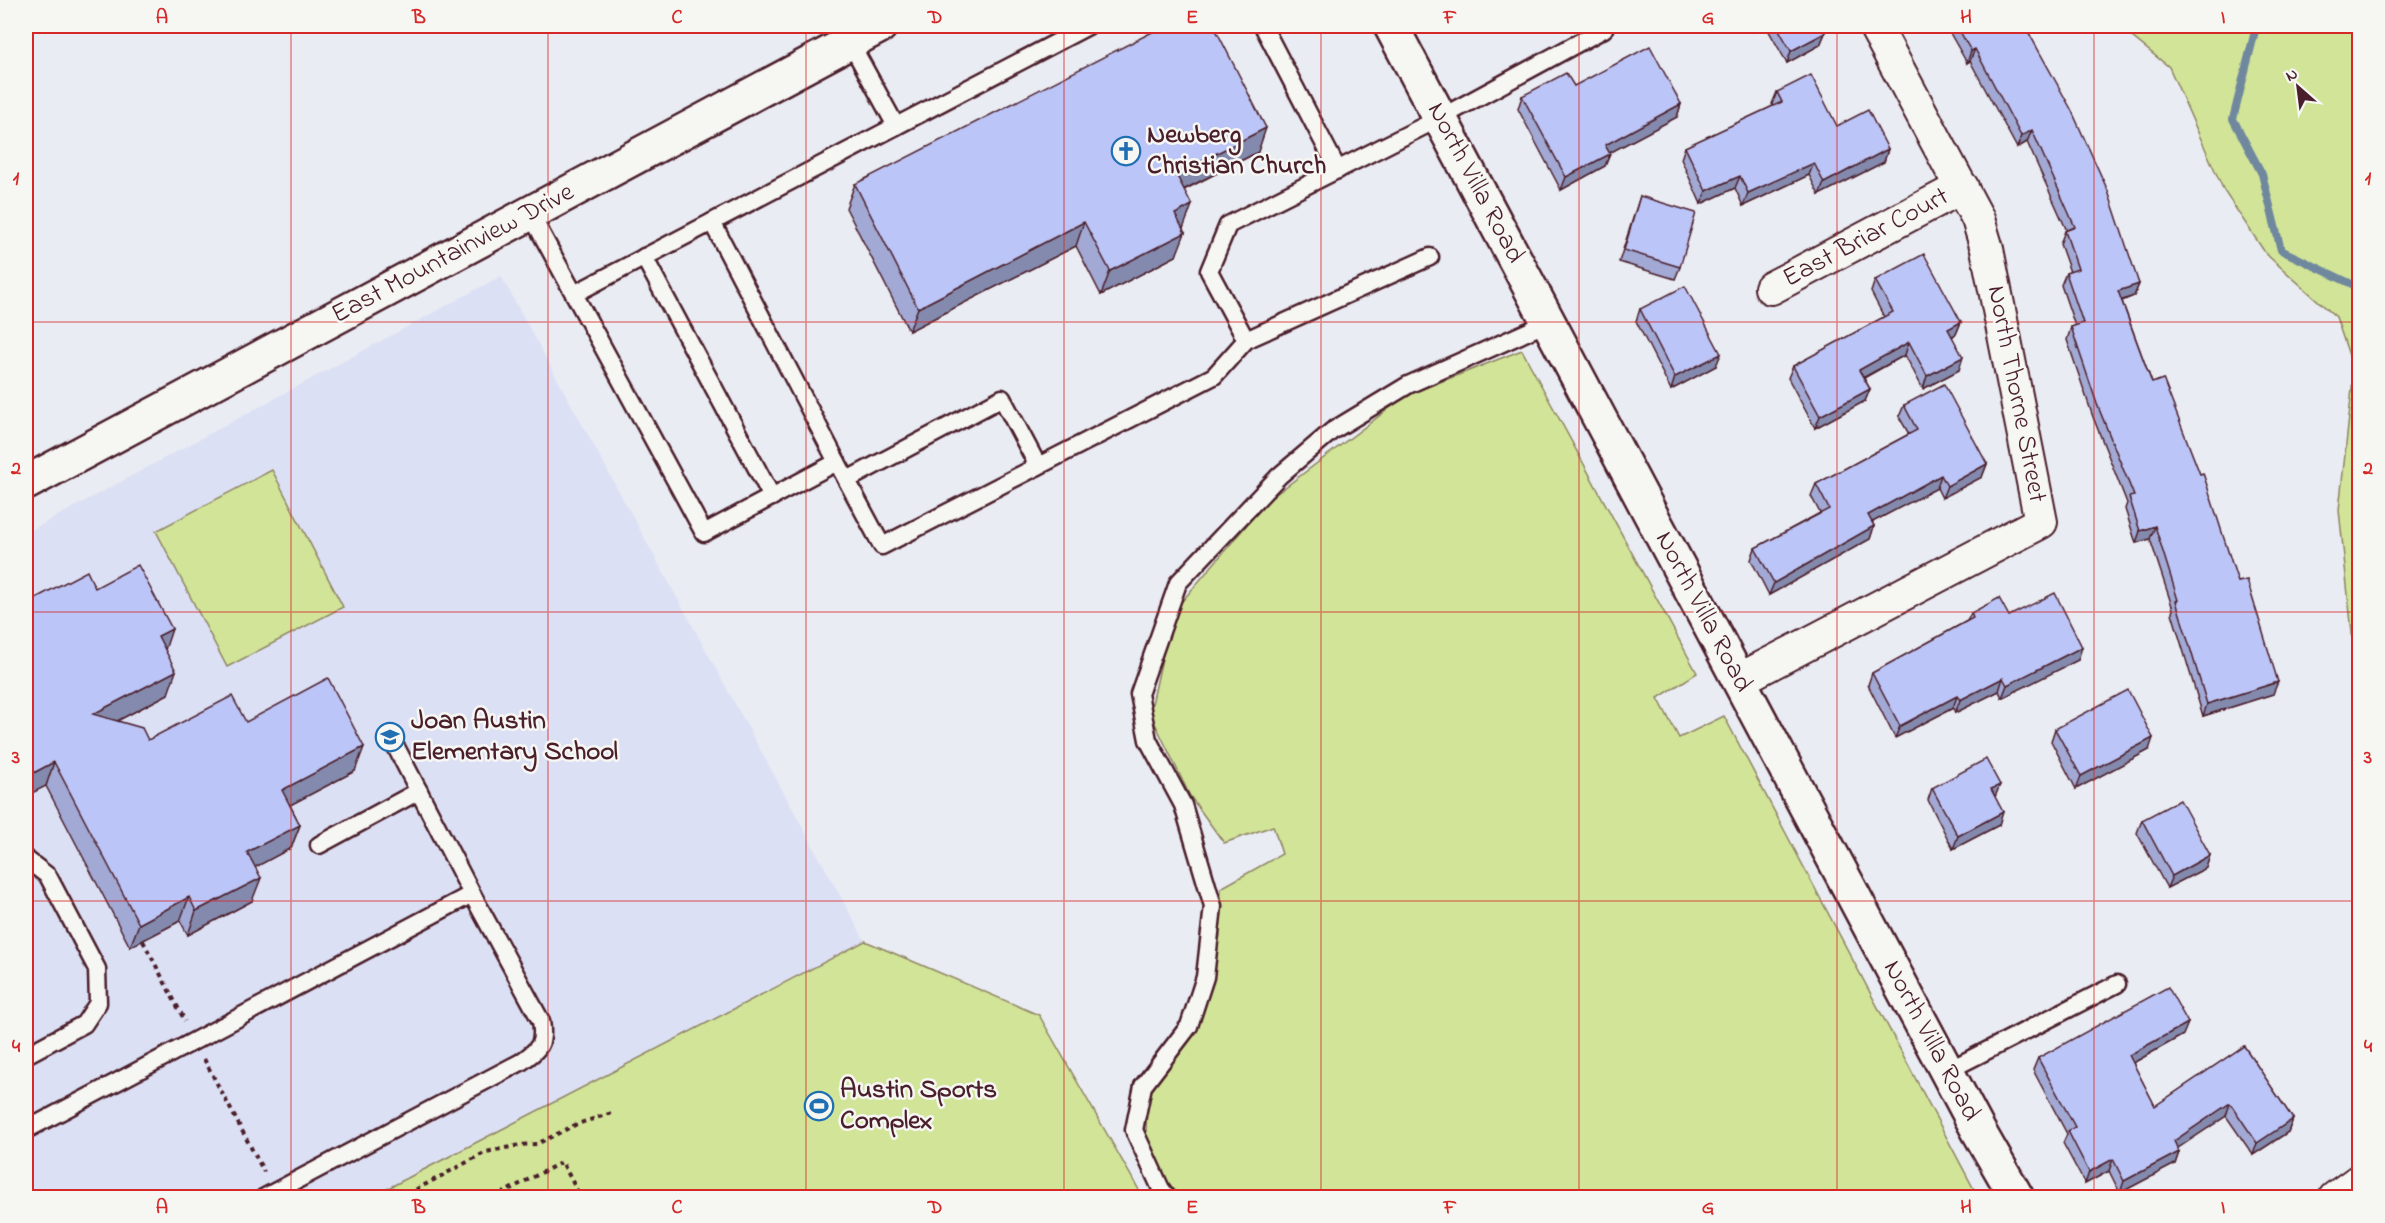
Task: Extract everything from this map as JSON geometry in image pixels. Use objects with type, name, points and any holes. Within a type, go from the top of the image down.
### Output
[{"type":"main road","name":"East Mountainview Drive","points":[[26,483],[880,26]]},
{"type":"main road","name":"North Villa Road","points":[[1391,26],[1947,1071],[2017,1197]]},
{"type":"street","name":"North Thorne Street","points":[[1739,680],[2041,522],[1987,249],[1978,219],[1875,26]]},
{"type":"street","name":"East Briar Court","points":[[1771,288],[1962,187]]},
{"type":"street","points":[[2335,1197],[2360,1180]]},
{"type":"lane","points":[[574,294],[1088,26]]},
{"type":"lane","points":[[1263,26],[1338,170]]},
{"type":"lane","points":[[1246,340],[1209,271],[1228,225],[1440,118],[1604,29]]},
{"type":"lane","points":[[850,42],[896,126]]},
{"type":"lane","points":[[530,213],[704,533],[837,462]]},
{"type":"lane","points":[[712,222],[882,546],[1214,376],[1246,340],[1430,257]]},
{"type":"lane","points":[[644,257],[772,497]]},
{"type":"lane","points":[[1168,1197],[1161,1189],[1134,1130],[1143,1086],[1188,1026],[1192,1016],[1205,977],[1213,906],[1183,805],[1148,740],[1139,694],[1178,582],[1280,476],[1332,431],[1408,385],[1549,322]]},
{"type":"lane","points":[[847,480],[1002,398],[1038,466]]},
{"type":"lane","points":[[263,1197],[521,1062],[539,1049],[543,1035],[541,1021],[397,749]]},
{"type":"lane","points":[[319,845],[419,791]]},
{"type":"lane","points":[[26,859],[48,876],[97,969],[98,1003],[84,1024],[26,1055]]},
{"type":"lane","points":[[26,1130],[472,894]]},
{"type":"lane","points":[[1947,1071],[2117,984]]},
{"type":"path","points":[[143,940],[187,1025]]},
{"type":"path","points":[[200,1051],[265,1175]]},
{"type":"path","points":[[400,1197],[486,1152],[537,1144],[577,1124],[615,1112]]},
{"type":"path","points":[[493,1197],[562,1162],[581,1197]]},
{"type":"shaded area","name":"Joan Austin Elementary School","points":[[501,276],[865,941],[371,1197],[26,1198],[26,533]]},
{"type":"green space","points":[[2111,26],[2359,26],[2359,699],[2339,510],[2354,370],[2336,317],[2266,254],[2224,191],[2169,67],[2127,33]]},
{"type":"green space","points":[[1522,350],[1697,673],[1658,698],[1679,738],[1724,716],[1978,1197],[1180,1197],[1168,1184],[1146,1138],[1147,1091],[1196,1025],[1220,936],[1221,888],[1282,854],[1273,826],[1224,843],[1190,796],[1150,713],[1172,613],[1267,501],[1407,395]]},
{"type":"green space","points":[[272,470],[343,607],[227,667],[156,531]]},
{"type":"green space","name":"Austin Sports Complex","points":[[865,941],[1039,1015],[1143,1197],[371,1197]]},
{"type":"building","points":[[1164,26],[1214,26],[1266,128],[1176,174],[1192,205],[1175,214],[1185,233],[1110,271],[1084,222],[918,308],[855,184]]},
{"type":"building","points":[[1777,26],[1821,26],[1825,33],[1791,51]]},
{"type":"building","points":[[1957,26],[2025,26],[2071,109],[2108,191],[2139,284],[2118,291],[2152,383],[2163,379],[2200,474],[2203,473],[2238,582],[2247,580],[2278,682],[2207,704],[2155,526],[2140,531],[2129,497],[2134,496],[2097,404],[2071,327],[2083,323],[2066,273],[2078,269],[2065,231],[2075,227],[2032,130],[2021,136],[1975,49],[1971,51]]},
{"type":"building","points":[[1650,46],[1681,104],[1605,145],[1610,154],[1566,177],[1522,96],[1566,73],[1574,86]]},
{"type":"building","points":[[1811,75],[1837,126],[1868,110],[1888,149],[1824,183],[1814,163],[1748,193],[1740,176],[1706,191],[1685,147],[1782,102],[1777,92]]},
{"type":"building","points":[[1640,196],[1696,213],[1680,267],[1624,250]]},
{"type":"building","points":[[1924,254],[1961,322],[1948,329],[1963,357],[1927,376],[1909,342],[1859,370],[1870,389],[1820,416],[1793,366],[1893,312],[1875,280]]},
{"type":"building","points":[[1685,286],[1721,354],[1675,377],[1640,309]]},
{"type":"building","points":[[1944,384],[1987,464],[1947,486],[1941,475],[1868,515],[1874,526],[1774,583],[1755,548],[1829,509],[1816,484],[1917,430],[1904,405]]},
{"type":"building","points":[[138,565],[172,629],[158,636],[176,671],[93,714],[142,728],[148,740],[232,696],[246,722],[328,678],[364,747],[282,790],[300,825],[247,852],[261,878],[196,911],[189,897],[139,924],[54,762],[26,777],[26,603],[87,571],[95,588]]},
{"type":"building","points":[[2055,593],[2082,647],[2007,685],[2003,678],[1960,700],[1957,696],[1900,726],[1872,673],[1973,618],[1971,613],[1999,598],[2009,616]]},
{"type":"building","points":[[2128,690],[2153,738],[2081,776],[2055,729]]},
{"type":"building","points":[[1986,759],[2000,785],[1991,789],[2003,812],[1958,836],[1932,788]]},
{"type":"building","points":[[2180,800],[2210,855],[2172,876],[2142,820]]},
{"type":"building","points":[[2168,987],[2188,1023],[2129,1055],[2155,1106],[2244,1046],[2293,1119],[2257,1143],[2230,1103],[2174,1141],[2179,1152],[2124,1181],[2113,1159],[2089,1172],[2068,1131],[2075,1127],[2038,1058]]},
{"type":"waterway","points":[[2253,26],[2255,31],[2233,119],[2262,174],[2281,250],[2360,288]]},
{"type":"place","name":"Newberg Christian Church","points":[[1126,151]]},
{"type":"place","name":"Joan Austin Elementary School","points":[[390,737]]},
{"type":"place","name":"Austin Sports Complex","points":[[819,1106]]}]
